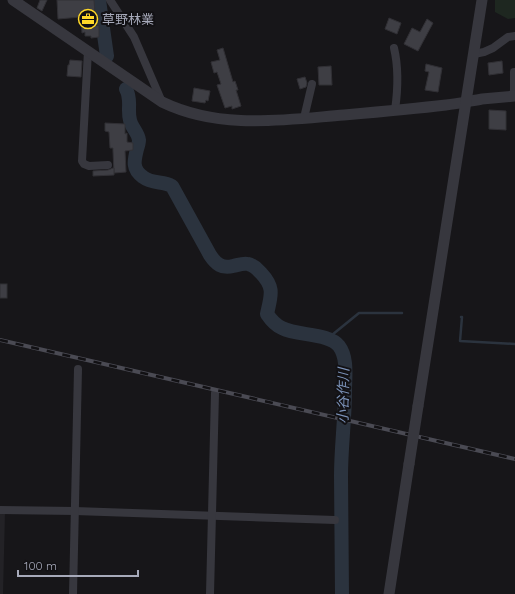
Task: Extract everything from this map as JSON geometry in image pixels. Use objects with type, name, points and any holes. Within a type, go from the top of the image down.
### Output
[{"type":"street","points":[[13,0],[162,102],[190,113],[219,119],[253,122],[273,121],[447,105],[514,96],[514,72]]},
{"type":"street","points":[[110,0],[134,37],[162,102]]},
{"type":"street","points":[[389,594],[482,0]]},
{"type":"street","points":[[474,54],[484,52],[493,48],[508,37],[515,36]]},
{"type":"street","points":[[394,48],[398,70],[398,94],[395,110]]},
{"type":"street","points":[[88,51],[82,161],[88,166],[108,166]]},
{"type":"street","points":[[304,118],[312,84]]},
{"type":"street","points":[[73,594],[78,369]]},
{"type":"street","points":[[210,594],[215,393]]},
{"type":"street","points":[[0,510],[75,511],[335,520]]},
{"type":"shaded area","points":[[495,0],[515,0],[515,18],[508,19],[495,12]]},
{"type":"shaded area","points":[[0,512],[5,512],[3,594],[0,594]]},
{"type":"building","points":[[40,0],[47,0],[42,11],[37,8]]},
{"type":"building","name":"草野林業","points":[[57,0],[94,0],[96,26],[99,25],[99,37],[91,38],[91,36],[85,36],[85,32],[82,33],[81,17],[58,19]]},
{"type":"building","points":[[389,18],[401,23],[397,34],[385,29]]},
{"type":"building","points":[[427,19],[433,23],[418,51],[404,44],[412,28],[420,32]]},
{"type":"building","points":[[223,48],[233,82],[235,81],[238,90],[236,90],[241,106],[232,109],[232,106],[225,108],[217,85],[221,84],[217,72],[214,73],[211,62],[220,60],[217,50]]},
{"type":"building","points":[[70,60],[82,61],[81,77],[67,76]]},
{"type":"building","points":[[502,61],[503,73],[489,75],[488,63]]},
{"type":"building","points":[[426,64],[442,68],[438,92],[425,90],[429,72],[425,71]]},
{"type":"building","points":[[331,66],[332,85],[319,85],[318,67]]},
{"type":"building","points":[[305,77],[307,83],[306,87],[300,89],[297,79]]},
{"type":"building","points":[[194,88],[210,91],[208,101],[206,100],[205,103],[192,101]]},
{"type":"building","points":[[489,110],[506,111],[506,130],[489,129]]},
{"type":"building","points":[[105,123],[125,124],[127,142],[133,143],[133,150],[125,151],[126,172],[114,173],[113,148],[110,148],[109,132],[105,131]]},
{"type":"building","points":[[113,168],[114,175],[93,176],[93,171],[108,170]]},
{"type":"building","points":[[0,284],[7,284],[7,298],[0,298]]},
{"type":"waterway","name":"小谷作川","points":[[99,0],[107,56]]},
{"type":"waterway","name":"小谷作川","points":[[126,89],[129,97],[129,116],[139,140],[135,161],[135,168],[139,174],[150,181],[165,183],[172,186],[210,255],[217,263],[226,267],[248,264],[254,266],[261,273],[268,283],[271,292],[267,314],[275,324],[288,331],[328,339],[339,346],[342,351],[345,362],[341,476],[342,594]]},
{"type":"waterway","points":[[327,339],[359,313],[402,313]]},
{"type":"waterway","points":[[461,317],[460,341],[515,344]]},
{"type":"railway","points":[[0,340],[515,459]]},
{"type":"place","name":"草野林業","points":[[88,19]]}]
